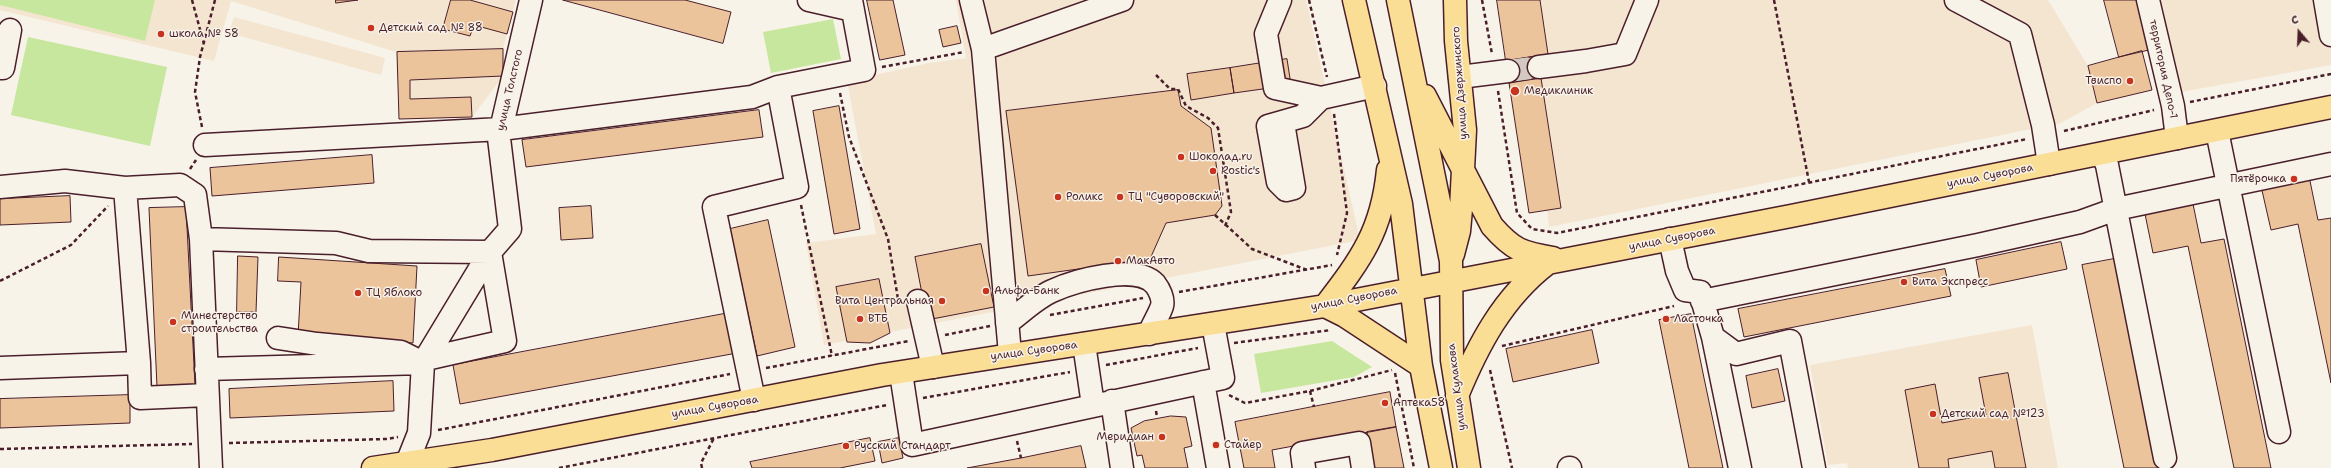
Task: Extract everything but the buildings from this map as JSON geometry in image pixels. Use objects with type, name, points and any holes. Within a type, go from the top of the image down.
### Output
[{"type":"main road","points":[[1354,0],[1401,204],[1421,366],[1441,468]]},
{"type":"main road","points":[[1398,0],[1451,271]]},
{"type":"main road","name":"улица Дзержинского","points":[[1451,271],[1459,231],[1465,130],[1455,0]]},
{"type":"main road","points":[[1412,72],[1492,226],[1507,243],[1527,254],[1556,261]]},
{"type":"main road","name":"улица Суворова","points":[[373,468],[406,466],[901,372],[1010,354],[1149,334],[1215,335],[1325,306],[1412,288],[1451,271],[1556,261],[2177,138],[2217,132],[2330,110]]},
{"type":"main road","points":[[1390,151],[1386,193],[1374,233],[1358,261],[1325,306],[1345,316],[1421,366]]},
{"type":"main road","points":[[1456,397],[1474,354],[1490,327],[1512,296],[1533,274],[1556,261]]},
{"type":"main road","name":"улица Кулакова","points":[[1451,271],[1452,360],[1456,397],[1469,468]]},
{"type":"street","name":"улица Толстого","points":[[490,252],[510,229],[499,138],[531,0]]},
{"type":"street","points":[[205,145],[501,129],[752,97],[778,87],[864,70],[852,5],[809,0]]},
{"type":"street","points":[[971,0],[983,49],[1010,354]]},
{"type":"street","points":[[983,49],[1122,0]]},
{"type":"street","points":[[1280,0],[1266,34],[1275,88],[1321,98],[1375,86]]},
{"type":"street","points":[[1539,66],[1586,61],[1625,54],[1647,0]]},
{"type":"street","points":[[1956,0],[2020,34],[2043,125],[2049,164]]},
{"type":"street","name":"территория Депо-1","points":[[2148,0],[2173,106],[2177,138]]},
{"type":"street","points":[[2325,0],[2331,35]]},
{"type":"street","points":[[0,68],[3,68],[10,30]]},
{"type":"street","points":[[1460,77],[1501,71]]},
{"type":"street","points":[[754,400],[714,206],[797,187],[778,87]]},
{"type":"street","points":[[1283,123],[1304,116],[1321,98]]},
{"type":"street","points":[[2217,132],[2279,432]]},
{"type":"street","points":[[2102,154],[2107,165],[2165,458]]},
{"type":"street","points":[[1702,301],[1978,245],[2080,222],[2116,209],[2331,164]]},
{"type":"street","points":[[0,187],[65,181],[125,188],[180,185],[195,195],[200,238],[211,468]]},
{"type":"street","points":[[125,188],[139,363],[140,398],[207,396]]},
{"type":"street","points":[[200,238],[336,243],[369,251],[490,252]]},
{"type":"street","points":[[1670,239],[1677,271],[1685,290],[1700,292],[1713,338],[1740,468]]},
{"type":"street","points":[[206,369],[424,361],[505,341],[490,252]]},
{"type":"street","points":[[406,466],[419,433],[424,361],[490,252]]},
{"type":"street","points":[[1007,323],[1051,292],[1077,282],[1126,273],[1144,276],[1153,282],[1160,291],[1162,306],[1149,334]]},
{"type":"street","points":[[909,302],[933,367]]},
{"type":"street","points":[[901,372],[912,445],[1223,378],[1215,335]]},
{"type":"street","points":[[278,338],[317,344],[401,352],[424,361]]},
{"type":"street","points":[[1713,338],[1736,354],[1790,341],[1814,468]]},
{"type":"street","points":[[1084,344],[1087,368],[1102,403],[1122,468]]},
{"type":"street","points":[[0,368],[139,363]]},
{"type":"street","points":[[1203,382],[1218,468]]},
{"type":"street","points":[[1304,468],[1302,453],[1359,443],[1364,468]]},
{"type":"path","points":[[192,0],[204,44]]},
{"type":"path","points":[[180,185],[205,145],[195,92],[204,44],[216,0]]},
{"type":"path","points":[[1482,0],[1501,71],[1517,214],[1532,229],[1557,234],[1809,182],[2044,136],[2173,106],[2331,74]]},
{"type":"path","points":[[1774,0],[1809,182]]},
{"type":"path","points":[[864,70],[983,49]]},
{"type":"path","points":[[1156,74],[1170,89],[1178,89],[1186,106],[1208,118],[1218,128],[1231,212],[1225,226]]},
{"type":"path","points":[[837,76],[849,137],[888,239],[909,302]]},
{"type":"path","points":[[797,187],[832,356]]},
{"type":"path","points":[[0,281],[71,245],[125,188]]},
{"type":"path","points":[[1215,215],[1225,226],[1252,249],[1307,270]]},
{"type":"path","points":[[1499,346],[1654,310]]},
{"type":"path","points":[[560,468],[714,437],[1087,368],[1215,335],[1332,330]]},
{"type":"path","points":[[904,334],[906,342]]},
{"type":"path","points":[[1389,364],[1395,369],[1414,468]]},
{"type":"path","points":[[1489,364],[1512,468]]},
{"type":"path","points":[[1203,382],[1245,403],[1310,391],[1395,369]]},
{"type":"path","points":[[0,449],[387,440],[693,381]]},
{"type":"path","points":[[1310,391],[1314,407]]},
{"type":"path","points":[[702,468],[701,464],[714,437]]},
{"type":"shaded area","points":[[0,0],[516,0],[503,49],[503,76],[472,117],[399,119],[396,52],[231,1],[214,61],[0,10]]},
{"type":"shaded area","points":[[956,0],[1306,0],[1360,240],[824,345],[806,243],[876,234],[847,81],[929,63],[966,58]]},
{"type":"shaded area","points":[[1540,0],[2048,0],[2088,66],[2097,103],[2061,123],[1549,227],[1547,210],[1561,206],[1538,56],[1548,54]]},
{"type":"shaded area","points":[[2156,0],[2331,0],[2331,65],[2176,93]]},
{"type":"shaded area","points":[[234,17],[385,58],[381,75],[229,33]]},
{"type":"shaded area","name":"Детский сад №123","points":[[2032,325],[2058,468],[1848,468],[1847,463],[1828,465],[1810,365]]},
{"type":"green space","points":[[0,0],[155,0],[145,41],[0,5]]},
{"type":"green space","points":[[833,19],[841,59],[771,73],[763,32]]},
{"type":"green space","points":[[28,37],[167,67],[150,146],[11,115]]},
{"type":"green space","points":[[1332,341],[1372,367],[1354,377],[1261,393],[1254,354]]},
{"type":"tunnel","points":[[1508,71],[1539,67]]},
{"type":"place","name":"Детский сад № 88","points":[[371,28]]},
{"type":"place","name":"школа № 58","points":[[161,34]]},
{"type":"place","name":"Твиспо","points":[[2130,81]]},
{"type":"place","name":"Медиклиник","points":[[1515,91]]},
{"type":"place","name":"Шоколад.ru","points":[[1181,157]]},
{"type":"place","name":"Rostic's","points":[[1213,171]]},
{"type":"place","name":"Пятёрочка","points":[[2294,179]]},
{"type":"place","name":"Роликс","points":[[1058,197]]},
{"type":"place","name":"ТЦ \"Суворовский\"","points":[[1120,197]]},
{"type":"place","name":"МакАвто","points":[[1118,261]]},
{"type":"place","name":"Вита Экспресс","points":[[1904,282]]},
{"type":"place","name":"Альфа-Банк","points":[[986,291]]},
{"type":"place","name":"ТЦ Яблоко","points":[[358,293]]},
{"type":"place","name":"Вита Центральная","points":[[942,301]]},
{"type":"place","name":"ВТБ","points":[[860,319]]},
{"type":"place","name":"Ласточка","points":[[1666,319]]},
{"type":"place","name":"Минестерство строительства","points":[[173,322]]},
{"type":"place","name":"Аптека58","points":[[1385,403]]},
{"type":"place","name":"Детский сад №123","points":[[1933,414]]},
{"type":"place","name":"Меридиан","points":[[1162,437]]},
{"type":"place","name":"Стайер","points":[[1216,445]]},
{"type":"place","name":"Русский Стандарт","points":[[846,446]]}]
